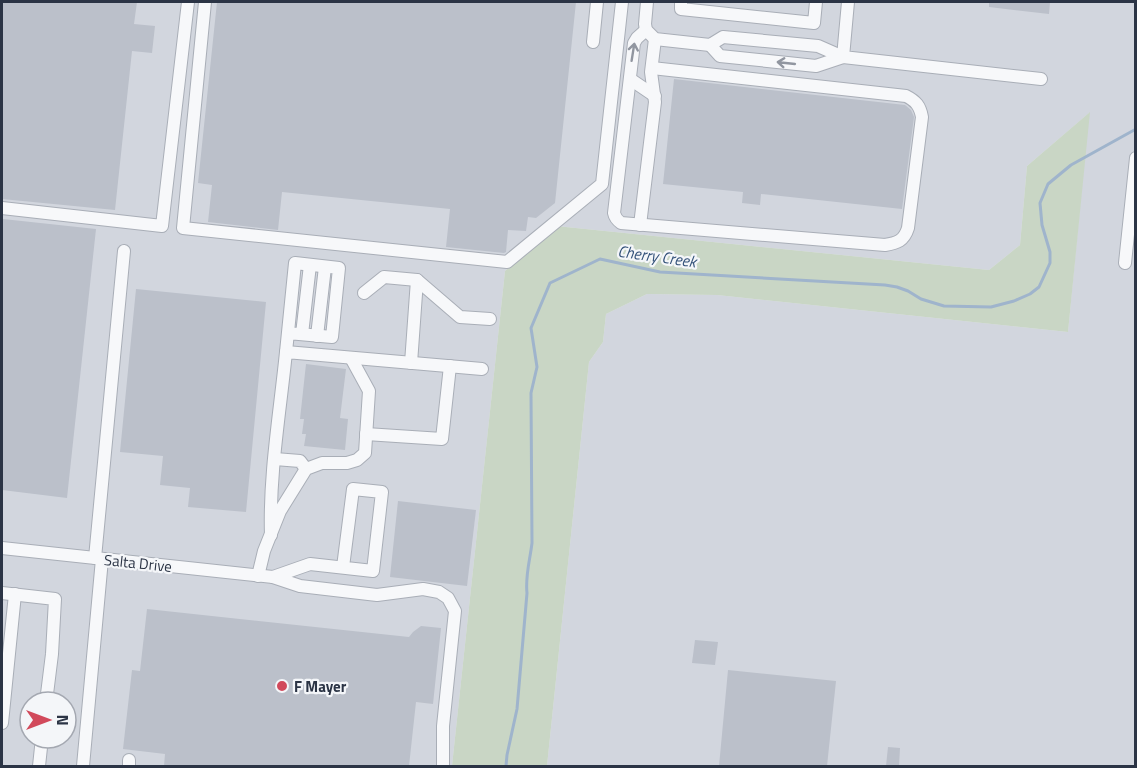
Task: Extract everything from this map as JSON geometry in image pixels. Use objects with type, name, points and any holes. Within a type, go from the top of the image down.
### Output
[{"type":"street","points":[[2,208],[162,226],[188,2]]},
{"type":"street","points":[[206,2],[183,228],[507,262],[602,184],[622,2]]},
{"type":"street","points":[[593,42],[597,2]]},
{"type":"street","points":[[640,225],[654,96],[651,34],[645,24],[647,2]]},
{"type":"street","points":[[681,2],[681,9],[814,23],[816,2]]},
{"type":"street","points":[[843,57],[849,2]]},
{"type":"street","points":[[652,68],[906,96],[914,100],[921,110],[922,117],[908,228],[906,236],[901,241],[885,245],[640,225],[621,223],[615,218],[634,43],[637,38],[651,34],[710,45],[720,56],[816,66],[843,57]]},
{"type":"street","points":[[710,45],[723,37],[818,46],[843,57],[1041,79]]},
{"type":"street","points":[[630,79],[654,96]]},
{"type":"street","points":[[1125,263],[1136,158]]},
{"type":"street","points":[[83,766],[124,251]]},
{"type":"street","points":[[271,535],[270,514],[275,459],[295,264],[339,268],[332,338],[288,333]]},
{"type":"street","points":[[302,334],[310,265]]},
{"type":"street","points":[[363,293],[384,277],[417,280],[460,317],[490,319]]},
{"type":"street","points":[[411,363],[417,280]]},
{"type":"street","points":[[286,352],[482,369]]},
{"type":"street","points":[[258,576],[264,551],[280,511],[306,469],[322,463],[347,464],[357,460],[364,453],[369,391],[351,358]]},
{"type":"street","points":[[366,434],[442,439],[450,366]]},
{"type":"street","points":[[275,459],[300,461],[306,469]]},
{"type":"street","points":[[273,578],[310,564],[373,571],[382,492],[353,489],[343,567]]},
{"type":"street","name":"Salta Drive","points":[[2,548],[258,576],[300,586],[377,595],[423,590],[439,592],[448,598],[454,610],[443,726],[443,766]]},
{"type":"street","points":[[2,593],[55,599],[48,690]]},
{"type":"street","points":[[2,723],[15,594]]},
{"type":"street","points":[[39,766],[41,750]]},
{"type":"shaded area","points":[[2,2],[1135,2],[1135,766],[547,766],[589,362],[603,342],[606,314],[647,294],[717,295],[1068,332],[1089,113],[1027,166],[1020,245],[989,270],[556,226],[505,271],[452,766],[2,766]]},
{"type":"green space","points":[[1090,112],[1068,332],[717,295],[647,294],[606,314],[603,342],[589,362],[547,766],[452,766],[505,271],[556,226],[989,270],[1020,245],[1027,166]]},
{"type":"building","points":[[2,2],[137,2],[134,24],[155,26],[152,53],[132,51],[115,210],[2,199]]},
{"type":"building","points":[[217,2],[576,2],[555,203],[536,218],[528,217],[526,231],[508,230],[504,253],[446,247],[450,209],[282,192],[278,230],[208,222],[212,185],[198,183]]},
{"type":"building","points":[[989,2],[1050,2],[1049,14],[989,7]]},
{"type":"building","points":[[674,79],[905,105],[914,117],[902,209],[761,194],[760,205],[742,203],[743,192],[663,184]]},
{"type":"building","points":[[3,219],[96,229],[67,498],[2,490]]},
{"type":"building","points":[[136,289],[266,302],[246,512],[188,507],[190,488],[160,485],[163,456],[120,452]]},
{"type":"building","points":[[306,364],[346,369],[340,418],[348,419],[345,450],[304,446],[306,434],[302,434],[304,419],[300,419]]},
{"type":"building","points":[[398,501],[476,510],[467,586],[390,577]]},
{"type":"building","name":"F Mayer","points":[[147,609],[409,637],[421,626],[441,628],[433,704],[416,702],[409,766],[164,766],[165,754],[123,749],[132,670],[140,671]]},
{"type":"building","points":[[695,640],[718,642],[715,665],[692,663]]},
{"type":"building","points":[[728,670],[836,681],[827,766],[719,766]]},
{"type":"building","points":[[888,747],[900,748],[899,766],[886,766]]},
{"type":"waterway","name":"Cherry Creek","points":[[506,766],[517,709],[527,574],[532,543],[531,393],[537,367],[531,328],[550,283],[600,259],[660,272],[885,285],[897,287],[921,299],[944,306],[991,307],[1014,301],[1039,287],[1050,263],[1050,252],[1042,225],[1040,203],[1048,184],[1071,165],[1136,129]]},
{"type":"place","name":"F Mayer","points":[[282,686]]}]
